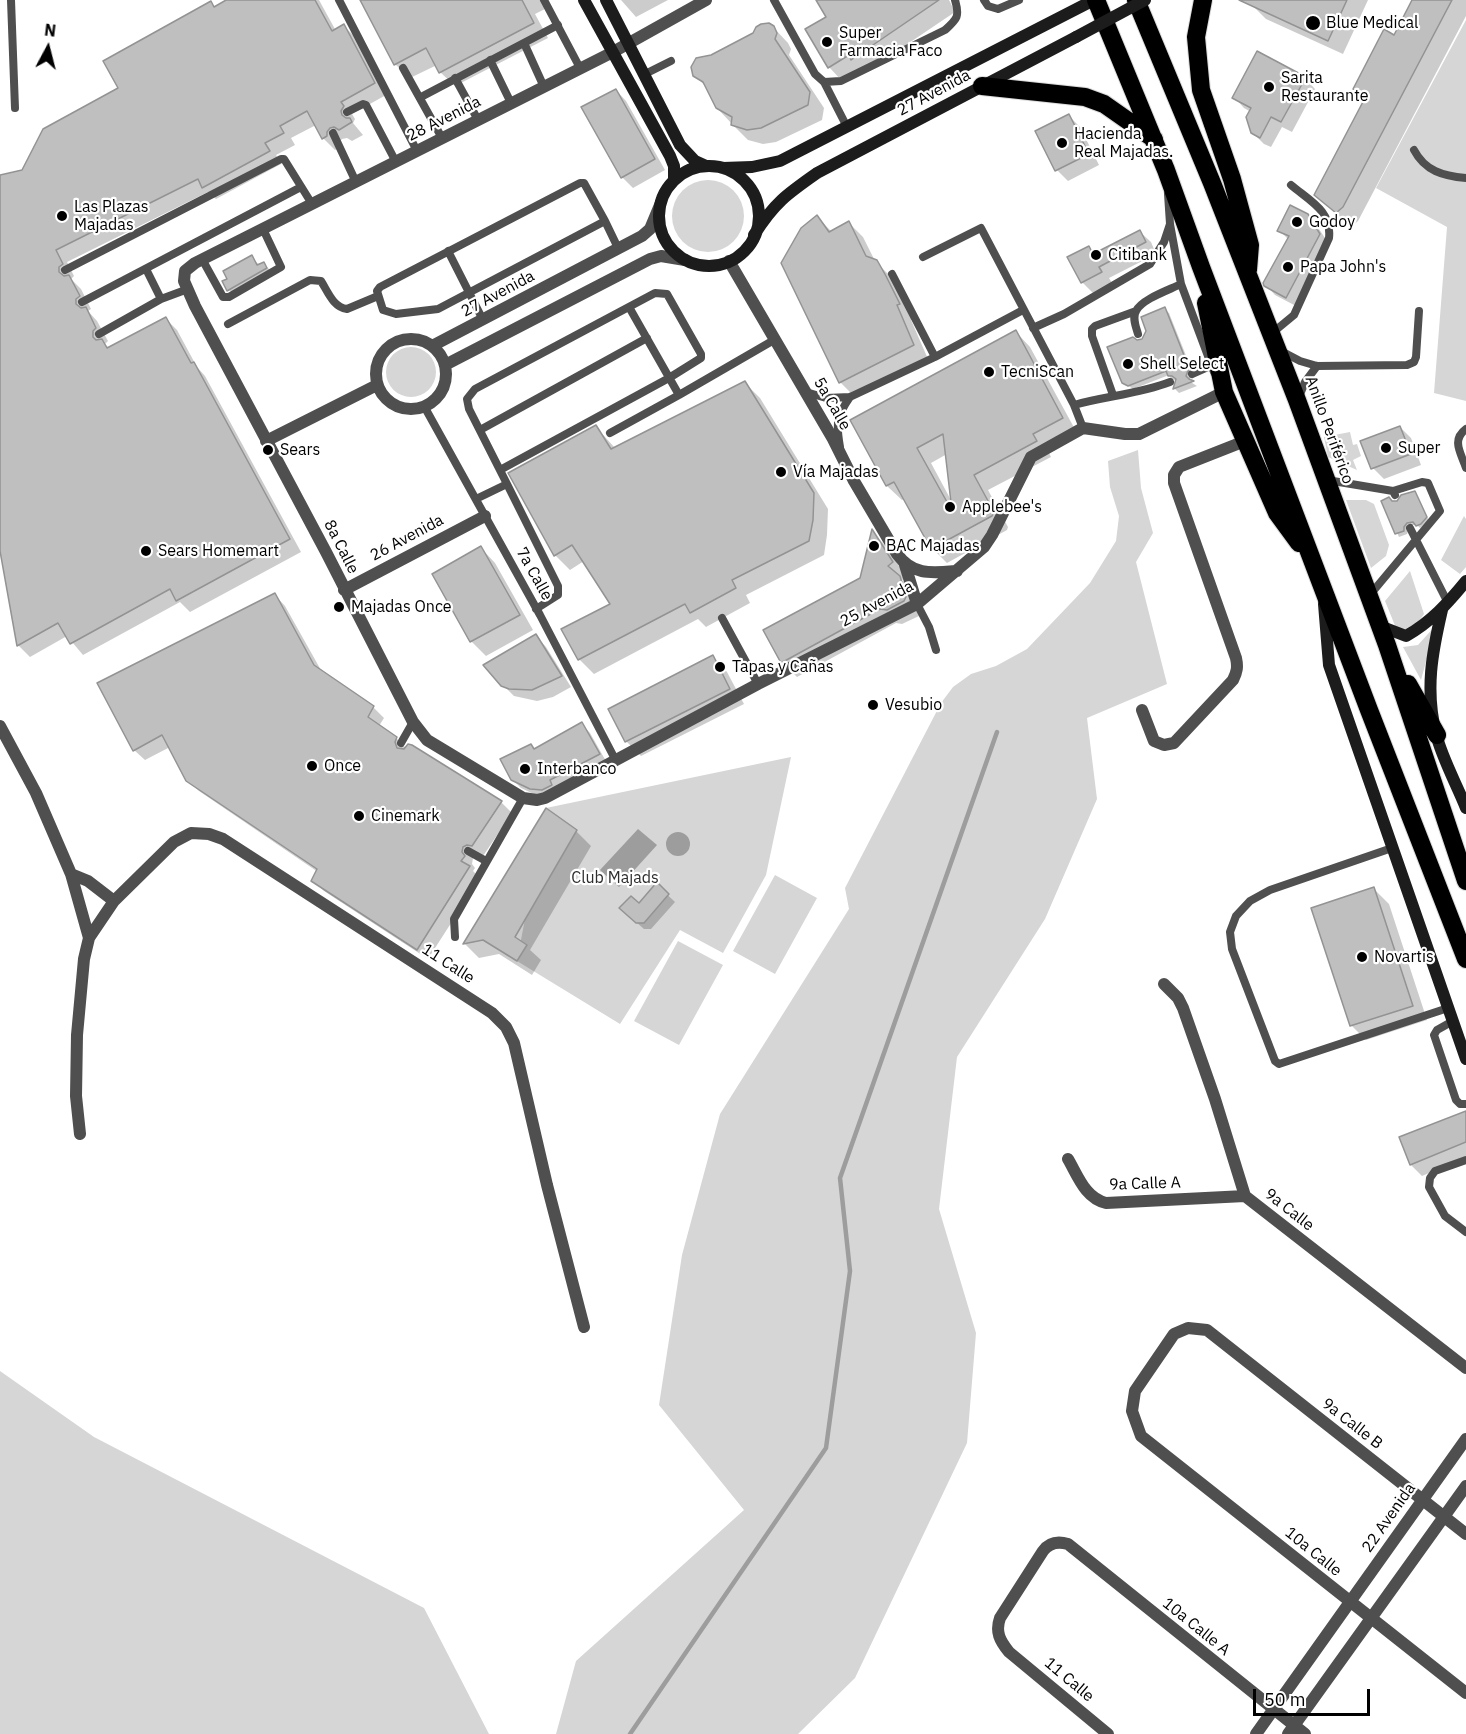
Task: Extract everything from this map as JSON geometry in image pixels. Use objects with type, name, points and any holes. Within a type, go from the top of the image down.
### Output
[{"type":"highway","points":[[1095,0],[1166,170],[1466,960]]},
{"type":"highway","name":"Anillo Periférico","points":[[1136,0],[1297,400],[1387,645],[1466,881]]},
{"type":"highway","points":[[1203,0],[1196,38],[1201,90],[1232,179],[1250,245],[1247,272]]},
{"type":"highway","points":[[982,86],[1085,97],[1104,104],[1154,139]]},
{"type":"highway","points":[[1205,277],[1204,297],[1224,392],[1277,513],[1314,562]]},
{"type":"highway","points":[[1387,645],[1437,735]]},
{"type":"street","points":[[584,0],[670,156],[674,166],[674,179]]},
{"type":"street","points":[[445,365],[650,259],[662,256],[702,265],[714,265],[729,261],[743,252],[754,235],[758,218],[754,195],[740,177],[723,168],[706,166],[695,161],[680,145],[606,0]]},
{"type":"street","name":"28 Avenida","points":[[198,261],[613,52],[706,0]]},
{"type":"street","name":"27 Avenida","points":[[723,168],[752,167],[780,161],[1095,0]]},
{"type":"street","name":"27 Avenida","points":[[754,235],[768,213],[785,195],[817,173],[1145,0]]},
{"type":"street","points":[[685,260],[672,250],[662,234],[658,215],[660,205],[666,189],[674,179],[692,169],[706,166]]},
{"type":"street","name":"27 Avenida","points":[[432,346],[642,236],[650,229],[660,205]]},
{"type":"street","points":[[188,289],[184,273],[198,261]]},
{"type":"street","name":"5a Calle","points":[[729,261],[817,410],[904,565],[917,604]]},
{"type":"street","name":"8a Calle","points":[[188,289],[413,722],[426,740],[526,799]]},
{"type":"street","points":[[404,339],[414,339],[432,346],[439,352],[445,365],[443,386],[435,398],[424,406],[411,408],[399,406],[388,400],[379,388],[377,364],[383,352],[393,343],[404,339]]},
{"type":"street","points":[[268,444],[379,388]]},
{"type":"street","points":[[1083,428],[1139,434],[1224,392]]},
{"type":"street","name":"25 Avenida","points":[[526,799],[545,798],[758,684],[917,604],[984,547],[993,535],[1030,457],[1083,428]]},
{"type":"street","points":[[1142,710],[1154,741],[1164,745],[1174,743],[1236,674],[1238,666],[1236,658],[1174,483],[1174,475],[1179,466],[1245,441]]},
{"type":"street","name":"26 Avenida","points":[[344,590],[485,516]]},
{"type":"street","points":[[904,565],[915,570],[934,573],[958,570]]},
{"type":"street","points":[[1380,626],[1406,636],[1428,622],[1466,581]]},
{"type":"street","points":[[1322,585],[1329,665],[1466,1059]]},
{"type":"street","points":[[1445,606],[1430,669],[1437,735],[1466,808]]},
{"type":"street","name":"11 Calle","points":[[0,726],[36,793],[71,874],[89,939]]},
{"type":"street","name":"11 Calle","points":[[80,1134],[76,1096],[77,1035],[81,982],[89,939],[114,901],[178,839],[198,833],[216,836],[305,890],[496,1016],[506,1028],[516,1050],[547,1185],[584,1327]]},
{"type":"street","points":[[71,874],[88,881],[114,901]]},
{"type":"street","name":"9a Calle","points":[[1164,984],[1178,998],[1183,1008],[1215,1098],[1245,1196],[1466,1368]]},
{"type":"street","name":"9a Calle A","points":[[1068,1159],[1088,1194],[1106,1203],[1245,1196]]},
{"type":"street","name":"9a Calle B","points":[[1141,1436],[1132,1411],[1135,1391],[1174,1334],[1182,1329],[1207,1330],[1466,1534]]},
{"type":"street","name":"10a Calle","points":[[1141,1436],[1466,1693]]},
{"type":"street","name":"22 Avenida","points":[[1256,1734],[1466,1439]]},
{"type":"street","points":[[1291,1730],[1466,1486]]},
{"type":"street","name":"10a Calle A","points":[[1009,1652],[999,1637],[1000,1618],[1046,1547],[1057,1542],[1068,1544],[1273,1710],[1291,1730],[1305,1734]]},
{"type":"street","name":"11 Calle","points":[[1009,1652],[1108,1734]]},
{"type":"lane","points":[[12,0],[15,108]]},
{"type":"lane","points":[[339,0],[417,151]]},
{"type":"lane","points":[[544,0],[580,68]]},
{"type":"lane","points":[[774,0],[815,74],[824,82],[847,127]]},
{"type":"lane","points":[[824,82],[841,81],[945,30],[956,21],[958,11],[955,0]]},
{"type":"lane","points":[[984,0],[988,6],[998,9],[1019,0]]},
{"type":"lane","points":[[421,97],[558,25]]},
{"type":"lane","points":[[524,43],[544,87]]},
{"type":"lane","points":[[490,60],[511,103]]},
{"type":"lane","points":[[645,74],[670,61]]},
{"type":"lane","points":[[404,68],[442,138]]},
{"type":"lane","points":[[455,78],[478,120]]},
{"type":"lane","points":[[347,112],[363,104],[366,105],[396,162]]},
{"type":"lane","points":[[333,133],[355,180]]},
{"type":"lane","points":[[1414,150],[1420,161],[1436,173],[1466,178]]},
{"type":"lane","points":[[65,270],[277,160],[284,159],[312,204]]},
{"type":"lane","points":[[1166,170],[1170,224],[1181,284],[1210,366],[1224,392]]},
{"type":"lane","points":[[605,221],[438,309],[396,314],[383,310],[377,291],[380,286],[580,183],[584,183],[605,221],[618,248]]},
{"type":"lane","points":[[1291,185],[1325,214],[1330,224],[1330,232],[1299,306],[1274,341],[1300,361],[1317,366],[1401,366],[1414,362],[1416,357],[1419,311]]},
{"type":"lane","points":[[82,302],[301,187]]},
{"type":"lane","points":[[1033,328],[1064,314],[1150,264],[1164,242],[1170,224]]},
{"type":"lane","points":[[923,257],[981,228],[1074,405],[1083,428]]},
{"type":"lane","points":[[198,261],[223,297],[229,297],[281,267],[263,229]]},
{"type":"lane","points":[[448,251],[483,320]]},
{"type":"lane","points":[[146,269],[161,299]]},
{"type":"lane","points":[[892,274],[935,357]]},
{"type":"lane","points":[[228,324],[310,280],[321,280],[336,306],[342,308],[347,309],[378,296]]},
{"type":"lane","points":[[1113,395],[1092,336],[1092,329],[1136,311],[1147,301],[1181,284]]},
{"type":"lane","points":[[99,334],[161,299],[188,289]]},
{"type":"lane","points":[[500,470],[669,378],[702,356],[667,294],[655,293],[475,390],[467,399],[469,409],[558,586],[558,596],[536,609]]},
{"type":"lane","points":[[629,307],[679,395]]},
{"type":"lane","points":[[806,392],[826,398],[850,398],[935,357],[1023,310]]},
{"type":"lane","points":[[1136,311],[1134,322],[1138,334]]},
{"type":"lane","points":[[480,430],[647,338]]},
{"type":"lane","points":[[610,433],[774,340]]},
{"type":"lane","points":[[1192,374],[1210,366]]},
{"type":"lane","points":[[1297,400],[1305,382],[1317,366]]},
{"type":"lane","points":[[1074,405],[1166,384],[1157,375]]},
{"type":"lane","points":[[842,456],[837,424],[840,412],[850,398]]},
{"type":"lane","name":"7a Calle","points":[[424,406],[536,609],[615,759]]},
{"type":"lane","points":[[1466,429],[1458,436],[1466,468]]},
{"type":"lane","points":[[1326,480],[1394,493],[1422,482],[1428,483],[1440,508],[1439,514],[1415,539],[1369,596]]},
{"type":"lane","points":[[476,499],[507,484]]},
{"type":"lane","points":[[1410,528],[1445,606]]},
{"type":"lane","points":[[917,604],[929,627],[936,650]]},
{"type":"lane","points":[[722,618],[758,684]]},
{"type":"lane","points":[[401,743],[413,722]]},
{"type":"lane","points":[[455,937],[454,919],[486,861],[526,799]]},
{"type":"lane","points":[[1392,848],[1270,890],[1250,901],[1236,916],[1230,932],[1232,949],[1275,1061],[1279,1064],[1448,1008]]},
{"type":"lane","points":[[468,851],[486,861]]},
{"type":"lane","points":[[1453,1021],[1437,1030],[1434,1035],[1456,1100],[1461,1104],[1466,1104]]},
{"type":"lane","points":[[1466,1160],[1435,1171],[1430,1178],[1429,1187],[1445,1216],[1466,1232]]},
{"type":"green space","points":[[1466,20],[1466,401],[1434,393],[1447,227],[1376,188]]},
{"type":"green space","points":[[715,180],[734,190],[742,202],[744,216],[742,230],[734,242],[722,250],[701,252],[682,242],[674,230],[672,209],[682,190],[694,182]]},
{"type":"green space","points":[[411,347],[429,354],[436,372],[429,390],[411,397],[393,390],[386,372],[393,354]]},
{"type":"green space","points":[[1350,432],[1353,445],[1357,444],[1361,456],[1353,460],[1357,470],[1328,457],[1324,437]]},
{"type":"green space","points":[[1138,450],[1141,488],[1153,533],[1136,562],[1167,684],[1087,718],[1097,799],[1045,919],[957,1057],[939,1209],[976,1333],[967,1443],[855,1678],[798,1734],[556,1734],[576,1661],[744,1510],[659,1405],[682,1255],[720,1114],[849,909],[845,888],[941,703],[953,687],[971,674],[996,666],[1027,649],[1090,583],[1116,541],[1119,516],[1110,487],[1108,461]]},
{"type":"green space","points":[[1346,500],[1366,500],[1374,504],[1389,545],[1386,556],[1371,568]]},
{"type":"green space","points":[[1464,516],[1466,519],[1466,567],[1460,574],[1441,560]]},
{"type":"green space","points":[[1410,571],[1424,614],[1413,628],[1396,628],[1385,601]]},
{"type":"green space","points":[[1436,625],[1421,680],[1403,647],[1418,645]]},
{"type":"green space","name":"Club Majads","points":[[791,757],[766,875],[723,953],[680,930],[620,1024],[517,961],[546,808]]},
{"type":"green space","points":[[775,875],[817,898],[775,974],[733,951]]},
{"type":"green space","points":[[678,941],[723,965],[679,1045],[634,1021]]},
{"type":"green space","points":[[0,1371],[94,1437],[424,1608],[489,1734],[0,1734]]},
{"type":"shaded area","points":[[638,829],[657,845],[619,887],[600,870]]},
{"type":"shaded area","points":[[678,832],[687,835],[690,844],[687,853],[678,856],[669,853],[666,844],[669,835]]},
{"type":"building","points":[[226,0],[315,0],[332,31],[344,24],[375,83],[341,102],[344,106],[341,111],[342,115],[350,118],[352,122],[339,130],[334,127],[330,128],[327,136],[322,139],[307,111],[280,126],[284,133],[265,143],[270,151],[202,188],[198,179],[56,250],[63,264],[59,267],[59,272],[64,276],[69,275],[80,296],[76,299],[76,304],[81,308],[86,307],[96,328],[93,331],[93,337],[96,340],[102,339],[107,348],[166,317],[191,363],[194,362],[290,539],[176,601],[170,589],[70,644],[58,623],[17,646],[0,551],[0,175],[22,170],[43,129],[118,88],[103,61],[211,1],[214,7]]},
{"type":"building","points":[[360,0],[522,0],[534,23],[439,73],[426,48],[394,65]]},
{"type":"building","points":[[816,0],[939,0],[851,60],[849,55],[828,68],[805,29],[826,17]]},
{"type":"building","name":"Blue Medical","points":[[1239,0],[1347,0],[1328,41]]},
{"type":"building","points":[[1412,0],[1452,0],[1343,207],[1336,213],[1314,195],[1366,96],[1353,89],[1384,29],[1394,35]]},
{"type":"building","points":[[769,23],[774,26],[777,33],[775,39],[810,92],[808,105],[761,128],[747,130],[731,125],[732,117],[716,108],[703,82],[693,76],[691,67],[696,58],[711,55],[753,33],[761,24]]},
{"type":"building","name":"Sarita Restaurante","points":[[1257,51],[1306,77],[1281,122],[1271,117],[1260,138],[1251,133],[1246,117],[1251,108],[1232,98]]},
{"type":"building","points":[[616,89],[655,159],[621,178],[581,107]]},
{"type":"building","name":"Hacienda Real Majadas.","points":[[1069,114],[1089,154],[1055,171],[1035,131]]},
{"type":"building","points":[[1290,205],[1308,214],[1320,234],[1286,298],[1264,286],[1263,283],[1289,236],[1277,231]]},
{"type":"building","points":[[817,215],[829,232],[849,221],[866,256],[877,260],[886,276],[900,304],[897,305],[914,345],[839,383],[781,263],[801,228]]},
{"type":"building","name":"Citibank","points":[[1140,230],[1146,242],[1099,267],[1102,272],[1081,283],[1067,257],[1089,246],[1093,254]]},
{"type":"building","points":[[252,255],[257,265],[264,262],[267,268],[227,291],[222,281],[227,279],[223,271]]},
{"type":"building","points":[[1165,307],[1189,368],[1186,376],[1194,381],[1173,389],[1176,379],[1168,376],[1166,371],[1128,386],[1122,383],[1107,347],[1133,337],[1137,340],[1142,339],[1146,331],[1141,317]]},
{"type":"building","name":"TecniScan","points":[[1016,330],[1063,418],[1033,434],[1037,441],[974,475],[994,512],[992,516],[931,549],[894,482],[886,486],[850,420]],"holes":[[[943,434],[952,511],[917,448]]]},
{"type":"building","points":[[745,381],[814,493],[813,520],[809,541],[732,580],[736,588],[690,613],[685,604],[578,660],[561,629],[610,604],[572,545],[554,556],[508,473],[596,425],[611,449]]},
{"type":"building","name":"Super","points":[[1400,426],[1411,454],[1371,469],[1360,441]]},
{"type":"building","points":[[1415,491],[1427,517],[1416,526],[1413,522],[1407,523],[1404,531],[1395,534],[1381,501],[1389,497],[1392,501],[1397,501],[1401,495]]},
{"type":"building","points":[[872,529],[893,562],[888,566],[900,576],[906,597],[904,601],[887,610],[880,609],[781,663],[763,630],[860,578]]},
{"type":"building","points":[[481,546],[520,615],[470,642],[432,574]]},
{"type":"building","name":"Once","points":[[275,593],[314,665],[374,706],[368,717],[397,737],[395,742],[397,748],[404,749],[408,744],[412,745],[502,801],[472,846],[463,847],[462,852],[465,856],[461,861],[470,866],[417,950],[311,881],[317,869],[186,781],[162,735],[133,751],[97,683]]},
{"type":"building","points":[[536,634],[562,676],[532,690],[509,689],[501,686],[483,665]]},
{"type":"building","points":[[713,655],[730,689],[625,742],[608,709]]},
{"type":"building","points":[[582,722],[600,754],[550,780],[552,785],[542,790],[530,789],[511,780],[500,759],[531,744],[534,749]]},
{"type":"building","points":[[546,808],[577,830],[515,937],[527,945],[517,961],[483,940],[463,944]]},
{"type":"building","points":[[657,882],[669,894],[644,923],[636,923],[619,908],[631,896],[639,903]]},
{"type":"building","name":"Novartis","points":[[1374,887],[1413,1006],[1350,1026],[1311,908]]},
{"type":"building","points":[[1466,1111],[1466,1142],[1410,1165],[1399,1137]]},
{"type":"waterway","points":[[630,1734],[826,1448],[850,1271],[840,1178],[997,732]]},
{"type":"place","name":"Blue Medical","points":[[1313,23]]},
{"type":"place","name":"Super Farmacia Faco","points":[[827,42]]},
{"type":"place","name":"Sarita Restaurante","points":[[1269,87]]},
{"type":"place","name":"Hacienda Real Majadas.","points":[[1062,143]]},
{"type":"place","name":"Las Plazas Majadas","points":[[62,216]]},
{"type":"place","name":"Godoy","points":[[1297,222]]},
{"type":"place","name":"Citibank","points":[[1096,255]]},
{"type":"place","name":"Papa John's","points":[[1288,267]]},
{"type":"place","name":"Shell Select","points":[[1128,364]]},
{"type":"place","name":"TecniScan","points":[[989,372]]},
{"type":"place","name":"Super","points":[[1386,448]]},
{"type":"place","name":"Sears","points":[[268,450]]},
{"type":"place","name":"Vía Majadas","points":[[781,472]]},
{"type":"place","name":"Applebee's","points":[[950,507]]},
{"type":"place","name":"BAC Majadas","points":[[874,546]]},
{"type":"place","name":"Sears Homemart","points":[[146,551]]},
{"type":"place","name":"Majadas Once","points":[[339,607]]},
{"type":"place","name":"Tapas y Cañas","points":[[720,667]]},
{"type":"place","name":"Vesubio","points":[[873,705]]},
{"type":"place","name":"Once","points":[[312,766]]},
{"type":"place","name":"Interbanco","points":[[525,769]]},
{"type":"place","name":"Cinemark","points":[[359,816]]},
{"type":"place","name":"Novartis","points":[[1362,957]]}]
